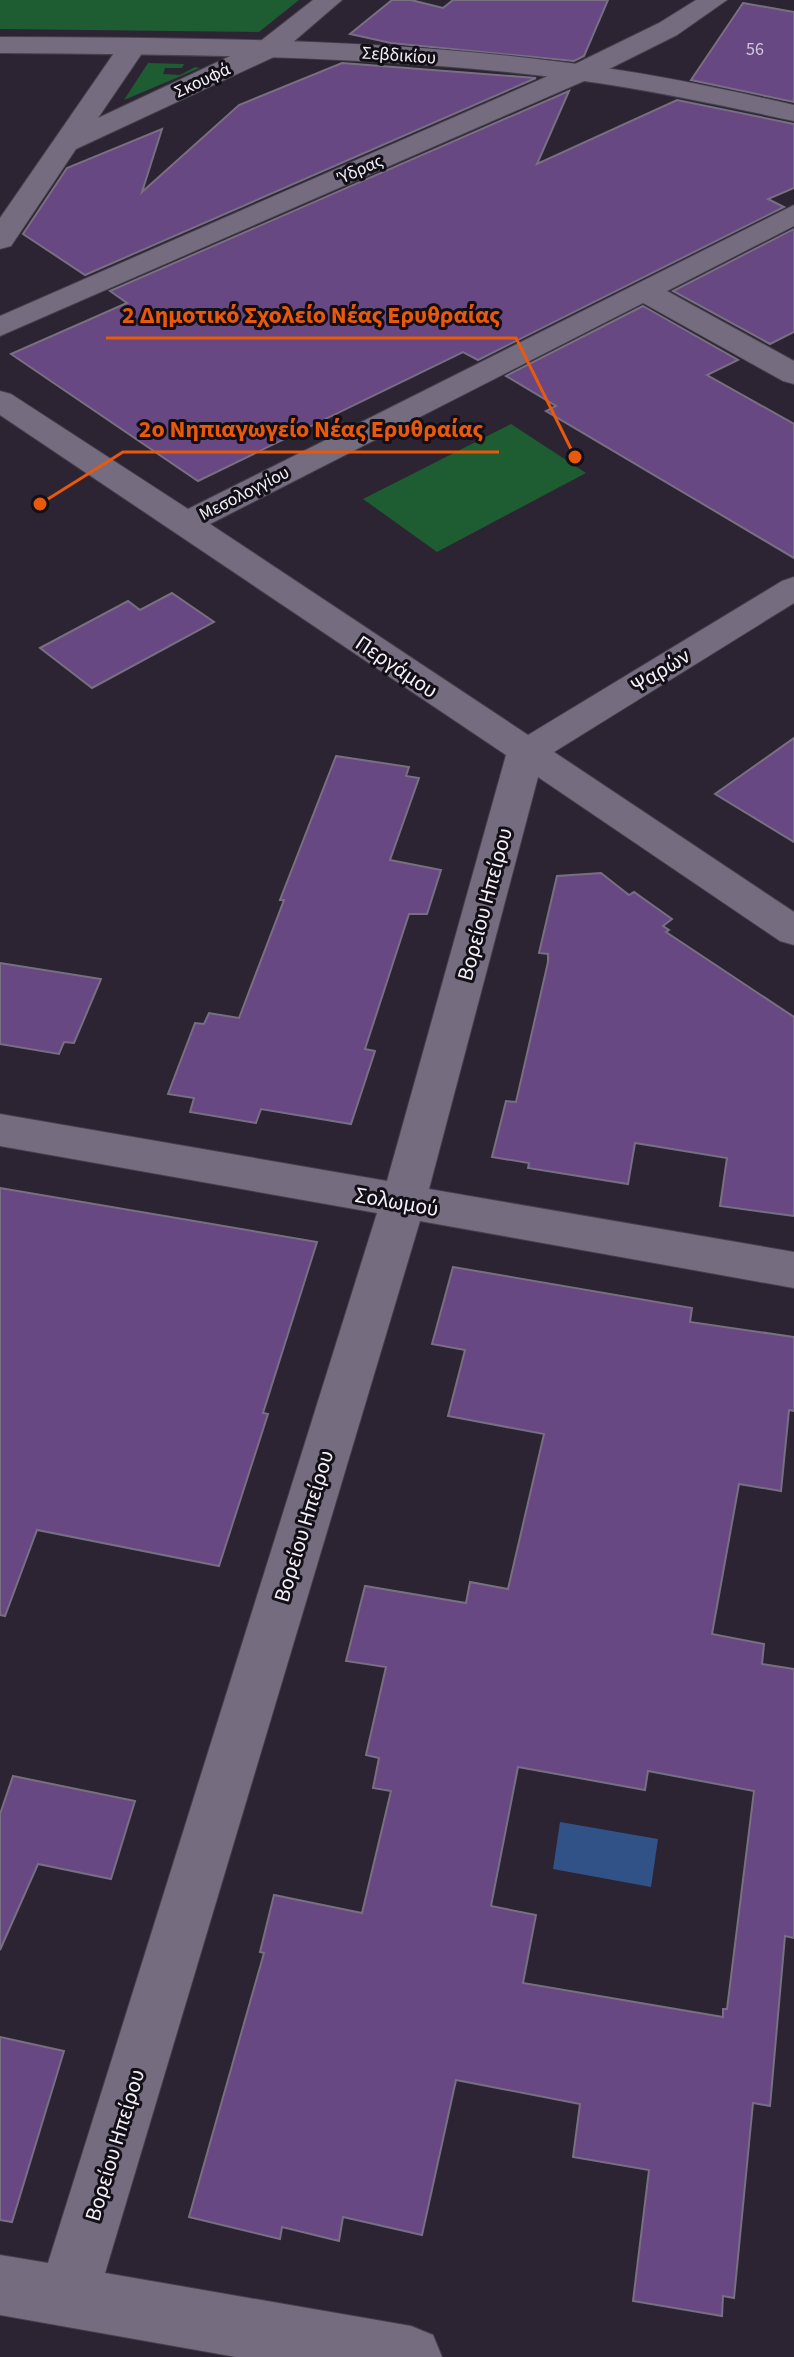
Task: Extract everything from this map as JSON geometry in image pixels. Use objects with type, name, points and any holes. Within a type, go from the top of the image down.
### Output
[{"type":"street","name":"Σκουφά","points":[[65,144],[268,49],[329,0]]},
{"type":"street","name":"Ύδρας","points":[[0,327],[581,72],[668,29],[714,0]]},
{"type":"street","name":"Σεβδικίου","points":[[0,45],[268,49],[410,55],[665,83],[794,113]]},
{"type":"street","points":[[0,240],[133,46]]},
{"type":"street","name":"Μεσολογγίου","points":[[186,523],[794,214]]},
{"type":"street","points":[[645,291],[794,374]]},
{"type":"street","name":"Περγάμου","points":[[0,401],[794,931]]},
{"type":"street","name":"Ψαρών","points":[[525,753],[794,588]]},
{"type":"street","name":"Βορείου Ηπείρου","points":[[68,2295],[403,1202],[525,753]]},
{"type":"street","name":"Σολωμού","points":[[0,1130],[794,1270]]},
{"type":"street","points":[[0,2285],[68,2295],[309,2348],[411,2357]]},
{"type":"green space","points":[[0,0],[299,0],[259,32],[0,29]]},
{"type":"green space","points":[[148,63],[184,64],[182,68],[165,68],[163,74],[180,75],[195,67],[200,68],[124,100]]},
{"type":"green space","points":[[511,424],[586,473],[437,552],[363,499]]},
{"type":"water","points":[[560,1822],[658,1839],[651,1887],[553,1869]]},
{"type":"building","points":[[392,0],[411,0],[443,8],[453,0],[608,0],[584,56],[574,61],[391,43],[350,34]]},
{"type":"building","points":[[743,3],[794,12],[794,102],[691,80]]},
{"type":"building","points":[[342,63],[536,78],[85,275],[23,234],[67,168],[162,129],[142,192],[239,105]]},
{"type":"building","points":[[569,91],[537,164],[677,100],[794,124],[794,188],[768,199],[784,207],[478,360],[463,352],[198,481],[11,354],[127,303],[110,291]]},
{"type":"building","points":[[794,229],[794,332],[770,344],[673,291]]},
{"type":"building","points":[[643,306],[738,360],[707,375],[794,424],[794,558],[546,411],[556,406],[506,376]]},
{"type":"building","points":[[172,593],[214,622],[92,688],[40,648],[128,601],[140,610]]},
{"type":"building","points":[[794,738],[794,842],[715,794]]},
{"type":"building","points":[[336,756],[409,767],[406,776],[419,778],[390,860],[441,870],[427,914],[409,914],[365,1049],[375,1051],[351,1124],[261,1109],[256,1123],[190,1112],[194,1098],[168,1094],[195,1023],[204,1024],[209,1013],[239,1018],[284,900],[280,900]]},
{"type":"building","points":[[601,873],[629,895],[634,892],[672,919],[663,926],[669,930],[666,932],[794,1017],[794,1216],[720,1206],[727,1158],[635,1143],[628,1184],[528,1168],[529,1163],[492,1157],[506,1101],[516,1102],[548,962],[548,954],[539,953],[557,876]]},
{"type":"building","points":[[0,963],[101,979],[74,1043],[64,1042],[59,1054],[0,1044]]},
{"type":"building","points":[[0,1188],[317,1242],[263,1413],[268,1414],[219,1566],[37,1530],[5,1616],[0,1615]]},
{"type":"building","points":[[453,1267],[692,1308],[690,1322],[794,1337],[794,1411],[789,1410],[781,1491],[739,1484],[712,1634],[764,1644],[762,1664],[794,1669],[794,1938],[785,1936],[770,2106],[753,2103],[734,2298],[723,2296],[722,2316],[633,2301],[649,2170],[573,2157],[580,2104],[456,2080],[422,2235],[343,2217],[339,2241],[282,2227],[280,2239],[189,2217],[264,1953],[260,1952],[274,1895],[362,1913],[391,1791],[373,1788],[379,1758],[366,1755],[386,1667],[346,1661],[365,1586],[466,1603],[470,1582],[508,1589],[544,1434],[448,1416],[465,1350],[432,1344]],"holes":[[[518,1767],[645,1790],[648,1771],[754,1791],[727,2009],[723,2009],[723,2017],[523,1983],[536,1915],[491,1906]]]},
{"type":"building","points":[[13,1776],[135,1801],[111,1879],[38,1864],[0,1950],[0,1814]]},
{"type":"building","points":[[0,2037],[64,2051],[12,2222],[0,2220]]},
{"type":"place","name":"2 Δημοτικό Σχολείο Νέας Ερυθραίας","points":[[575,457]]},
{"type":"place","name":"2ο Νηπιαγωγείο Νέας Ερυθραίας","points":[[40,504]]}]
